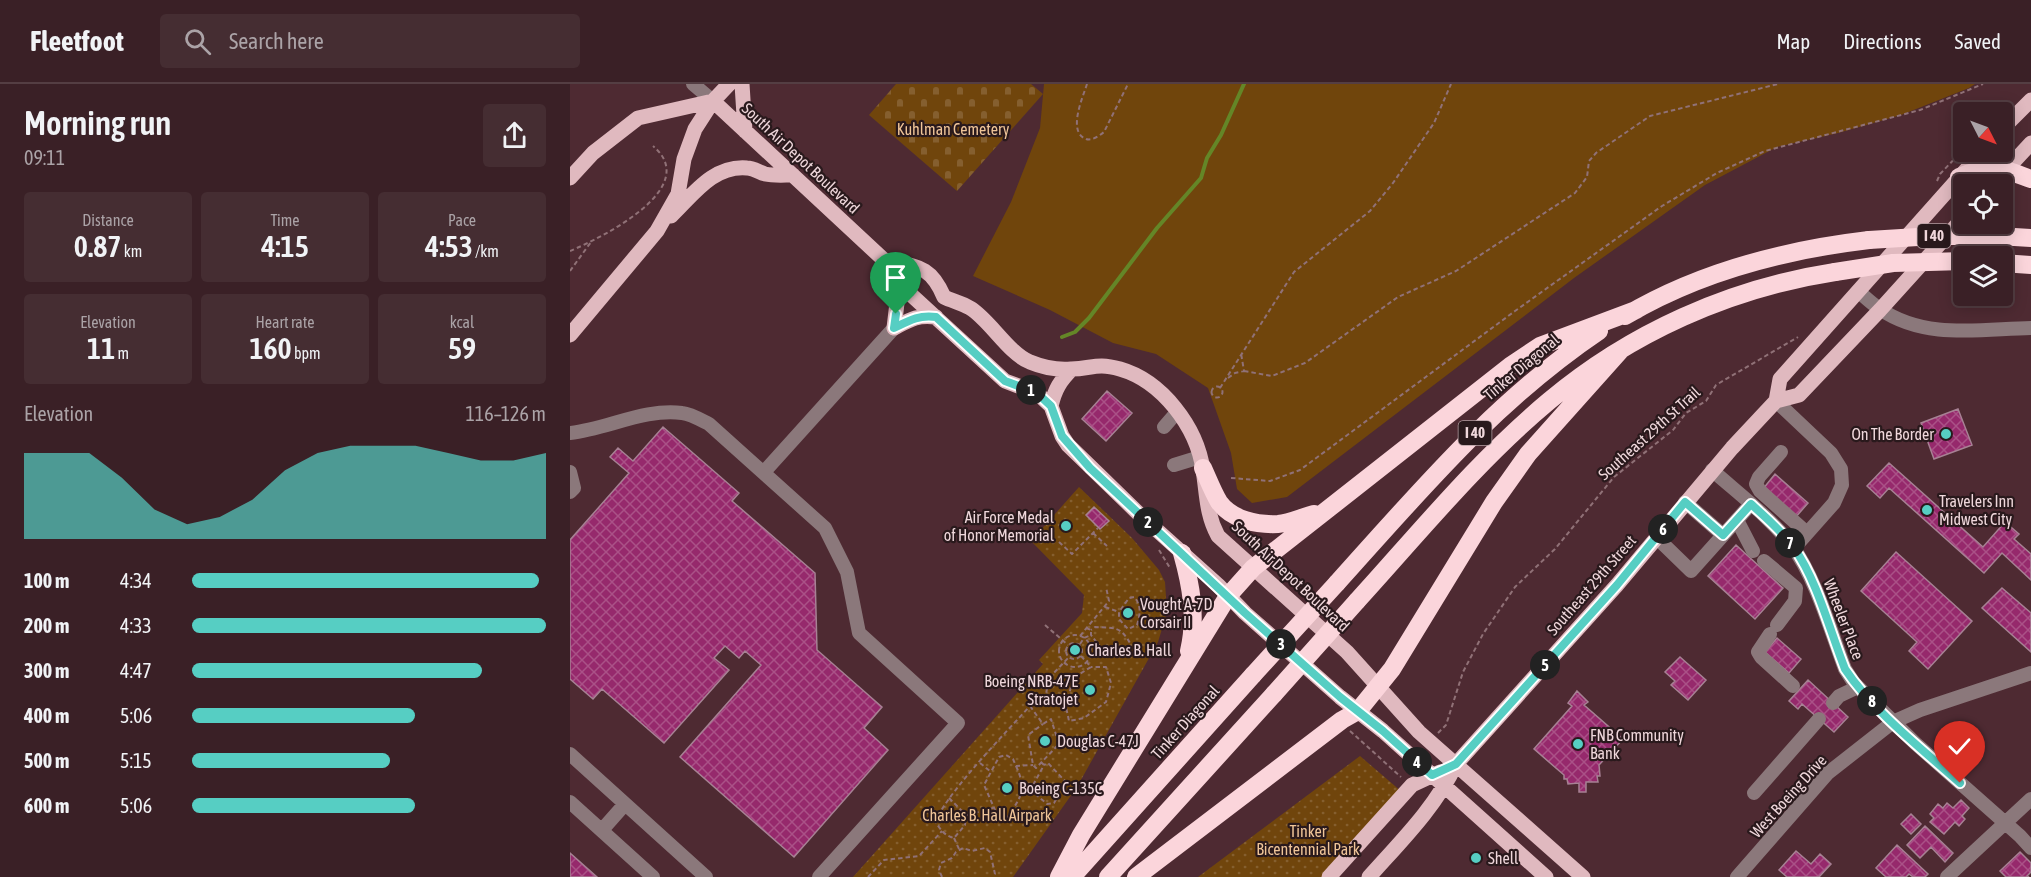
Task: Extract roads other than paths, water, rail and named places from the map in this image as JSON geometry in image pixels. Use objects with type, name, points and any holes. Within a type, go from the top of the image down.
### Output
[{"type":"highway","points":[[1966,174],[1981,168],[2007,169],[2031,179]]},
{"type":"highway","name":"Tinker Diagonal","points":[[1072,877],[1461,446],[1505,404],[1563,355],[1636,309],[1723,272],[1768,258],[1826,245],[1869,240],[1934,236],[2031,238]]},
{"type":"highway","name":"I 40","points":[[1108,877],[1480,467],[1515,431],[1550,400],[1620,351],[1661,327],[1722,301],[1772,285],[1835,272],[1893,263],[1953,261]]},
{"type":"highway","points":[[2013,264],[2031,265]]},
{"type":"highway","points":[[1059,877],[1081,835],[1228,596],[1253,568],[1324,510],[1530,352],[1540,346],[1636,309]]},
{"type":"highway","points":[[1136,877],[1342,720],[1358,711],[1392,669],[1511,477],[1551,427],[1620,351]]},
{"type":"highway","points":[[1202,463],[1218,500],[1232,514],[1242,519],[1280,524],[1324,510]]},
{"type":"highway","points":[[1182,553],[1191,586],[1193,615],[1193,636],[1186,664]]},
{"type":"main road","points":[[657,231],[678,194],[684,159],[695,129],[713,101],[729,84]]},
{"type":"main road","points":[[742,84],[745,131]]},
{"type":"main road","points":[[2013,118],[2031,100]]},
{"type":"main road","points":[[570,178],[593,153],[638,118],[713,101]]},
{"type":"main road","name":"South Air Depot Boulevard","points":[[713,101],[884,260],[895,280],[1005,381],[1037,393],[1051,406]]},
{"type":"main road","points":[[2002,174],[2031,143]]},
{"type":"main road","name":"Southeast 29th Street","points":[[1962,174],[1973,162]]},
{"type":"main road","points":[[570,335],[657,231],[716,173],[730,168],[749,168],[765,174],[793,175]]},
{"type":"main road","name":"Southeast 29th Street","points":[[1776,401],[1780,379],[1953,184]]},
{"type":"main road","name":"Southeast 29th Street","points":[[1368,877],[1434,803],[1456,764],[1617,585],[1712,470],[1776,401],[1799,394],[1880,310],[1953,229]]},
{"type":"main road","name":"South Air Depot Boulevard","points":[[884,260],[931,274],[938,281],[944,297],[970,308],[1028,362],[1047,367],[1072,369],[1100,364],[1123,370],[1143,379],[1162,393],[1189,430],[1202,463],[1206,503],[1218,536],[1347,652],[1404,717],[1430,742],[1583,877]]},
{"type":"main road","points":[[894,328],[897,303],[895,280]]},
{"type":"main road","points":[[894,328],[912,318],[936,317]]},
{"type":"main road","points":[[1072,369],[1054,390],[1051,406],[1062,436],[1068,445],[1122,499],[1228,596],[1546,877]]},
{"type":"main road","name":"Southeast 29th Street","points":[[1329,877],[1412,786],[1456,764]]},
{"type":"street","name":"South Air Depot Boulevard","points":[[693,84],[713,101]]},
{"type":"street","points":[[1858,291],[1880,310],[1910,324],[1940,331],[2031,328]]},
{"type":"street","points":[[764,472],[894,328]]},
{"type":"street","points":[[1776,401],[1831,453],[1841,469],[1842,486],[1834,503],[1794,548]]},
{"type":"street","points":[[570,433],[670,412],[685,413],[709,424],[825,528],[847,572],[859,633],[958,723],[819,877]]},
{"type":"street","points":[[1164,427],[1177,412]]},
{"type":"street","points":[[1781,452],[1759,477],[1756,484],[1760,491],[1807,533]]},
{"type":"street","points":[[1174,465],[1202,463]]},
{"type":"street","name":"Wheeler Place","points":[[1712,470],[1782,533],[1794,548],[1807,569],[1845,669],[1858,687],[2031,848]]},
{"type":"street","points":[[570,472],[574,488],[570,492]]},
{"type":"street","points":[[1685,502],[1723,535]]},
{"type":"street","points":[[1656,537],[1691,571],[1751,504]]},
{"type":"street","points":[[1737,520],[1753,551]]},
{"type":"street","points":[[1764,561],[1796,588],[1795,601],[1758,652],[1794,686]]},
{"type":"street","name":"West Boeing Drive","points":[[1737,877],[1828,773],[1893,722],[1920,710],[2031,673]]},
{"type":"street","points":[[1833,703],[1839,696],[1858,687]]},
{"type":"street","points":[[1754,793],[1819,719]]},
{"type":"street","points":[[570,754],[706,877]]},
{"type":"street","points":[[1947,877],[2031,799]]},
{"type":"street","points":[[570,802],[653,877]]},
{"type":"street","points":[[602,830],[625,804]]},
{"type":"waterway","points":[[1062,337],[1075,332],[1089,318],[1157,228],[1201,178],[1207,158],[1221,135],[1244,84]]},
{"type":"place","name":"On The Border","points":[[1946,434]]},
{"type":"place","name":"Travelers Inn Midwest City","points":[[1927,510]]},
{"type":"place","name":"Air Force Medal of Honor Memorial","points":[[1066,526]]},
{"type":"place","name":"Vought A-7D Corsair II","points":[[1128,613]]},
{"type":"place","name":"Charles B. Hall","points":[[1075,650]]},
{"type":"place","name":"Boeing NRB-47E Stratojet","points":[[1090,690]]},
{"type":"place","name":"Douglas C-47J","points":[[1045,741]]},
{"type":"place","name":"FNB Community Bank","points":[[1578,744]]},
{"type":"place","name":"Boeing C-135C","points":[[1007,788]]},
{"type":"place","name":"Shell","points":[[1476,858]]},
{"type":"park label","name":"Kuhlman Cemetery","points":[[953,129]]},
{"type":"park label","name":"Charles B. Hall Airpark","points":[[987,815]]},
{"type":"park label","name":"Tinker Bicentennial Park","points":[[1308,840]]}]
